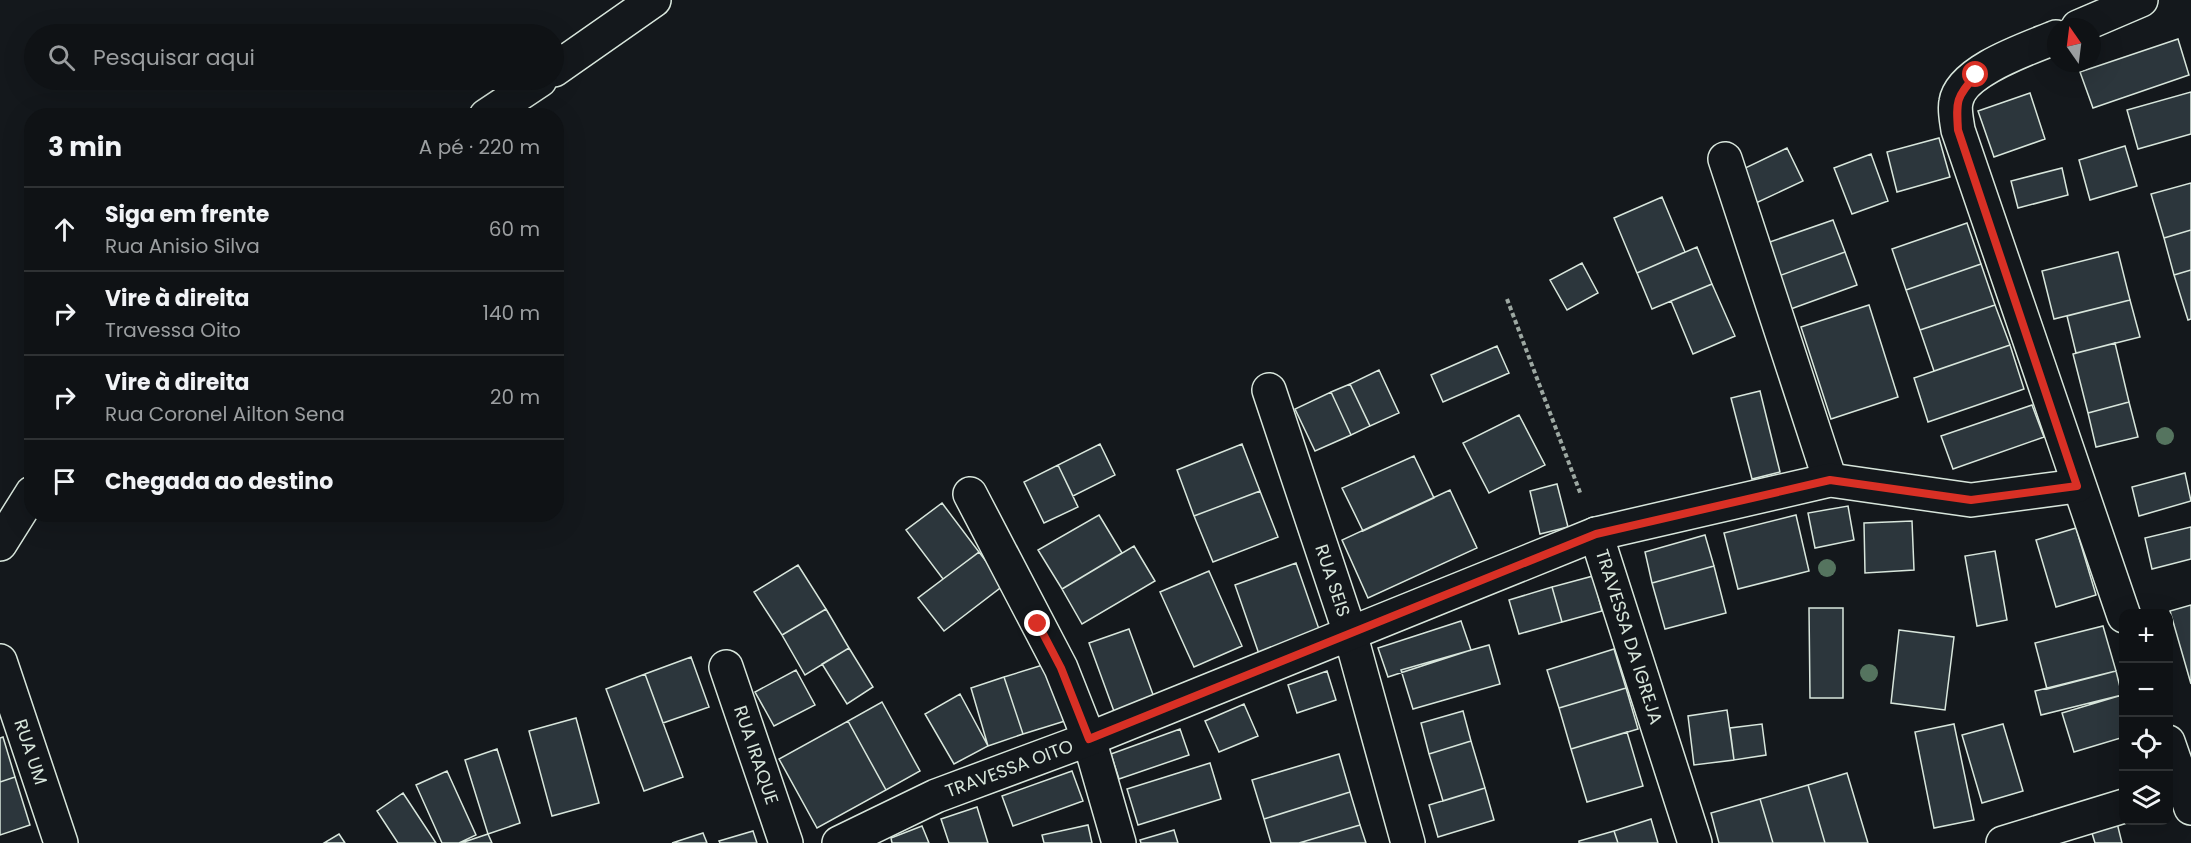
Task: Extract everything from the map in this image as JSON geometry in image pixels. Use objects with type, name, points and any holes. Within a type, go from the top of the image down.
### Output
[{"type":"street","points":[[564,63],[654,0]]},
{"type":"street","points":[[2099,18],[2141,0]]},
{"type":"street","points":[[2047,41],[1994,63],[1976,75],[1960,92],[1956,102],[1958,130],[2077,486],[2121,609]]},
{"type":"street","points":[[498,108],[525,90]]},
{"type":"street","points":[[1725,159],[1830,480]]},
{"type":"street","name":"RUA SEIS","points":[[1269,390],[1350,633],[1408,843]]},
{"type":"street","name":"TRAVESSA OITO","points":[[839,843],[936,796],[1089,739],[1596,534],[1830,480],[1971,500],[2077,486]]},
{"type":"street","points":[[970,494],[1061,668],[1089,739],[1119,843]]},
{"type":"street","points":[[0,544],[24,506]]},
{"type":"street","name":"TRAVESSA DA IGREJA","points":[[1596,534],[1695,843]]},
{"type":"street","name":"RUA UM","points":[[0,661],[61,843]]},
{"type":"street","name":"RUA IRAQUE","points":[[726,667],[786,843]]},
{"type":"street","points":[[2173,760],[2181,796]]},
{"type":"street","points":[[2003,843],[2119,808]]},
{"type":"path","name":"TRAVESSA DA IGREJA","points":[[1508,299],[1596,534]]},
{"type":"building","points":[[2178,39],[2189,75],[2093,108],[2080,72],[2101,72],[2101,65]]},
{"type":"building","points":[[2191,92],[2191,134],[2138,149],[2127,110]]},
{"type":"building","points":[[2030,93],[2045,139],[1994,157],[1978,111]]},
{"type":"building","points":[[1939,138],[1950,177],[1897,192],[1887,152]]},
{"type":"building","points":[[2125,146],[2137,186],[2090,200],[2079,160]]},
{"type":"building","points":[[1787,148],[1803,181],[1756,203],[1741,170]]},
{"type":"building","points":[[1871,154],[1888,201],[1852,214],[1834,168]]},
{"type":"building","points":[[2062,168],[2068,195],[2018,208],[2011,181]]},
{"type":"building","points":[[2191,183],[2191,230],[2164,238],[2151,194]]},
{"type":"building","points":[[1662,197],[1685,252],[1637,273],[1614,218]]},
{"type":"building","points":[[1833,220],[1845,252],[1776,277],[1764,244]]},
{"type":"building","points":[[1967,223],[1981,264],[1906,290],[1892,249]]},
{"type":"building","points":[[2191,230],[2191,270],[2174,275],[2164,238]]},
{"type":"building","points":[[1697,247],[1712,284],[1652,309],[1637,273]]},
{"type":"building","points":[[1845,252],[1857,285],[1788,310],[1776,277]]},
{"type":"building","points":[[2118,252],[2130,300],[2054,319],[2042,271]]},
{"type":"building","points":[[1582,263],[1598,293],[1567,310],[1550,280]]},
{"type":"building","points":[[1981,264],[1995,305],[1920,330],[1906,290]]},
{"type":"building","points":[[2191,270],[2191,319],[2188,320],[2174,275]]},
{"type":"building","points":[[1712,284],[1735,336],[1693,354],[1671,301]]},
{"type":"building","points":[[2130,300],[2140,337],[2076,353],[2067,316]]},
{"type":"building","points":[[1869,305],[1898,397],[1831,419],[1801,327]]},
{"type":"building","points":[[1995,305],[2010,345],[1934,371],[1920,330]]},
{"type":"building","points":[[2115,343],[2129,402],[2088,413],[2073,354]]},
{"type":"building","points":[[2010,345],[2024,389],[1928,422],[1914,378]]},
{"type":"building","points":[[1497,346],[1509,373],[1443,402],[1431,375]]},
{"type":"building","points":[[1379,370],[1399,413],[1370,426],[1350,384]]},
{"type":"building","points":[[1350,384],[1370,426],[1351,435],[1331,392]]},
{"type":"building","points":[[1760,391],[1780,472],[1752,479],[1731,398]]},
{"type":"building","points":[[1331,392],[1351,435],[1315,451],[1295,409]]},
{"type":"building","points":[[2129,402],[2138,437],[2096,447],[2088,413]]},
{"type":"building","points":[[2032,405],[2044,437],[1953,469],[1941,436]]},
{"type":"building","points":[[1519,415],[1545,465],[1489,493],[1463,443]]},
{"type":"building","points":[[1100,444],[1115,475],[1073,496],[1058,465]]},
{"type":"building","points":[[1242,444],[1260,491],[1194,516],[1177,470]]},
{"type":"building","points":[[1414,456],[1434,498],[1363,531],[1342,488]]},
{"type":"building","points":[[1058,465],[1078,507],[1044,523],[1024,482]]},
{"type":"building","points":[[2185,473],[2191,501],[2139,516],[2132,487]]},
{"type":"building","points":[[1557,484],[1568,527],[1540,534],[1530,491]]},
{"type":"building","points":[[1450,490],[1477,548],[1368,598],[1342,540]]},
{"type":"building","points":[[1260,491],[1278,537],[1213,562],[1194,516]]},
{"type":"building","points":[[942,503],[979,552],[943,579],[906,530]]},
{"type":"building","points":[[1848,506],[1854,540],[1815,548],[1808,513]]},
{"type":"building","points":[[1099,515],[1122,553],[1062,589],[1038,550]]},
{"type":"building","points":[[1796,515],[1809,571],[1738,589],[1724,533]]},
{"type":"building","points":[[1912,521],[1914,570],[1865,573],[1864,523]]},
{"type":"building","points":[[2191,527],[2191,559],[2152,569],[2145,538]]},
{"type":"building","points":[[2076,528],[2096,595],[2056,607],[2036,540]]},
{"type":"building","points":[[1705,535],[1714,566],[1652,583],[1645,552]]},
{"type":"building","points":[[1134,546],[1155,581],[1082,624],[1062,589]]},
{"type":"building","points":[[1995,551],[2007,620],[1977,626],[1965,556]]},
{"type":"building","points":[[979,552],[1004,585],[944,631],[918,598]]},
{"type":"building","points":[[1296,563],[1320,632],[1259,654],[1235,585]]},
{"type":"building","points":[[798,565],[826,609],[782,635],[754,592]]},
{"type":"building","points":[[1714,566],[1726,613],[1665,629],[1652,583]]},
{"type":"building","points":[[1209,571],[1242,646],[1194,667],[1160,592]]},
{"type":"building","points":[[1593,576],[1602,611],[1562,622],[1552,587]]},
{"type":"building","points":[[1552,587],[1562,622],[1519,634],[1509,600]]},
{"type":"building","points":[[2191,605],[2191,684],[2173,621],[2173,610]]},
{"type":"building","points":[[1809,608],[1843,608],[1843,698],[1810,698]]},
{"type":"building","points":[[826,609],[849,648],[805,675],[782,635]]},
{"type":"building","points":[[1461,621],[1471,650],[1388,677],[1378,648]]},
{"type":"building","points":[[2103,626],[2116,671],[2047,689],[2035,643]]},
{"type":"building","points":[[1129,629],[1155,700],[1115,714],[1089,643]]},
{"type":"building","points":[[1899,630],[1954,637],[1945,710],[1891,703]]},
{"type":"building","points":[[1489,645],[1500,684],[1413,709],[1401,670]]},
{"type":"building","points":[[849,648],[873,687],[847,704],[822,664]]},
{"type":"building","points":[[1614,649],[1626,688],[1559,708],[1547,670]]},
{"type":"building","points":[[691,657],[709,707],[663,723],[645,674]]},
{"type":"building","points":[[1046,664],[1065,721],[1023,734],[1004,677]]},
{"type":"building","points":[[796,670],[815,705],[774,726],[755,692]]},
{"type":"building","points":[[1327,671],[1336,700],[1297,713],[1288,685]]},
{"type":"building","points":[[2116,671],[2119,683],[2119,696],[2041,715],[2035,691]]},
{"type":"building","points":[[645,674],[683,777],[644,791],[606,689]]},
{"type":"building","points":[[1004,677],[1023,734],[988,746],[971,688]]},
{"type":"building","points":[[1626,688],[1638,729],[1571,749],[1559,708]]},
{"type":"building","points":[[960,694],[988,746],[954,764],[925,714]]},
{"type":"building","points":[[2119,696],[2119,738],[2074,752],[2062,713]]},
{"type":"building","points":[[882,702],[920,771],[886,790],[848,721]]},
{"type":"building","points":[[1244,704],[1258,736],[1219,752],[1205,721]]},
{"type":"building","points":[[1727,710],[1734,760],[1694,765],[1688,716]]},
{"type":"building","points":[[1463,711],[1471,741],[1429,754],[1421,723]]},
{"type":"building","points":[[576,718],[599,803],[552,816],[529,731]]},
{"type":"building","points":[[848,721],[886,790],[817,828],[779,759]]},
{"type":"building","points":[[1762,724],[1766,755],[1734,760],[1730,728]]},
{"type":"building","points":[[1954,724],[1974,820],[1934,828],[1915,732]]},
{"type":"building","points":[[2003,724],[2023,791],[1982,803],[1962,735]]},
{"type":"building","points":[[1180,729],[1189,755],[1119,779],[1111,754]]},
{"type":"building","points":[[1627,732],[1643,786],[1587,802],[1571,749]]},
{"type":"building","points":[[3,737],[15,777],[0,782],[0,738]]},
{"type":"building","points":[[1471,741],[1485,788],[1443,801],[1429,754]]},
{"type":"building","points":[[497,749],[520,823],[488,834],[465,760]]},
{"type":"building","points":[[1339,754],[1350,792],[1264,819],[1252,780]]},
{"type":"building","points":[[1210,763],[1221,799],[1138,825],[1127,789]]},
{"type":"building","points":[[447,771],[476,835],[459,843],[442,843],[416,785]]},
{"type":"building","points":[[1072,771],[1083,801],[1013,826],[1002,796]]},
{"type":"building","points":[[1847,773],[1868,843],[1825,843],[1808,785]]},
{"type":"building","points":[[15,777],[30,825],[0,835],[0,782]]},
{"type":"building","points":[[1808,785],[1825,843],[1773,843],[1760,799]]},
{"type":"building","points":[[1485,788],[1494,820],[1438,837],[1429,805]]},
{"type":"building","points":[[1350,792],[1360,825],[1299,843],[1271,843],[1264,819]]},
{"type":"building","points":[[403,793],[436,843],[398,843],[377,811]]},
{"type":"building","points":[[1760,799],[1773,843],[1719,843],[1711,813]]},
{"type":"building","points":[[977,807],[988,843],[949,843],[941,819]]},
{"type":"building","points":[[1651,819],[1658,843],[1618,843],[1614,831]]},
{"type":"building","points":[[2117,823],[2122,843],[2095,843],[2091,830]]},
{"type":"building","points":[[1088,825],[1092,843],[1044,843],[1042,835]]},
{"type":"building","points":[[1360,825],[1366,843],[1299,843]]},
{"type":"building","points":[[922,826],[929,843],[892,843],[891,838]]},
{"type":"building","points":[[1174,830],[1178,843],[1141,843],[1140,840]]},
{"type":"building","points":[[753,831],[757,843],[720,843],[719,841]]},
{"type":"building","points":[[1614,831],[1618,843],[1579,843],[1579,841]]},
{"type":"building","points":[[703,833],[707,843],[672,843]]},
{"type":"building","points":[[339,834],[345,843],[324,843]]},
{"type":"building","points":[[488,834],[492,843],[461,843]]},
{"type":"route","points":[[1038,624],[1061,668],[1089,739],[1596,534],[1830,480],[1971,500],[2077,486],[1958,130],[1956,102],[1960,92],[1976,75]]}]
